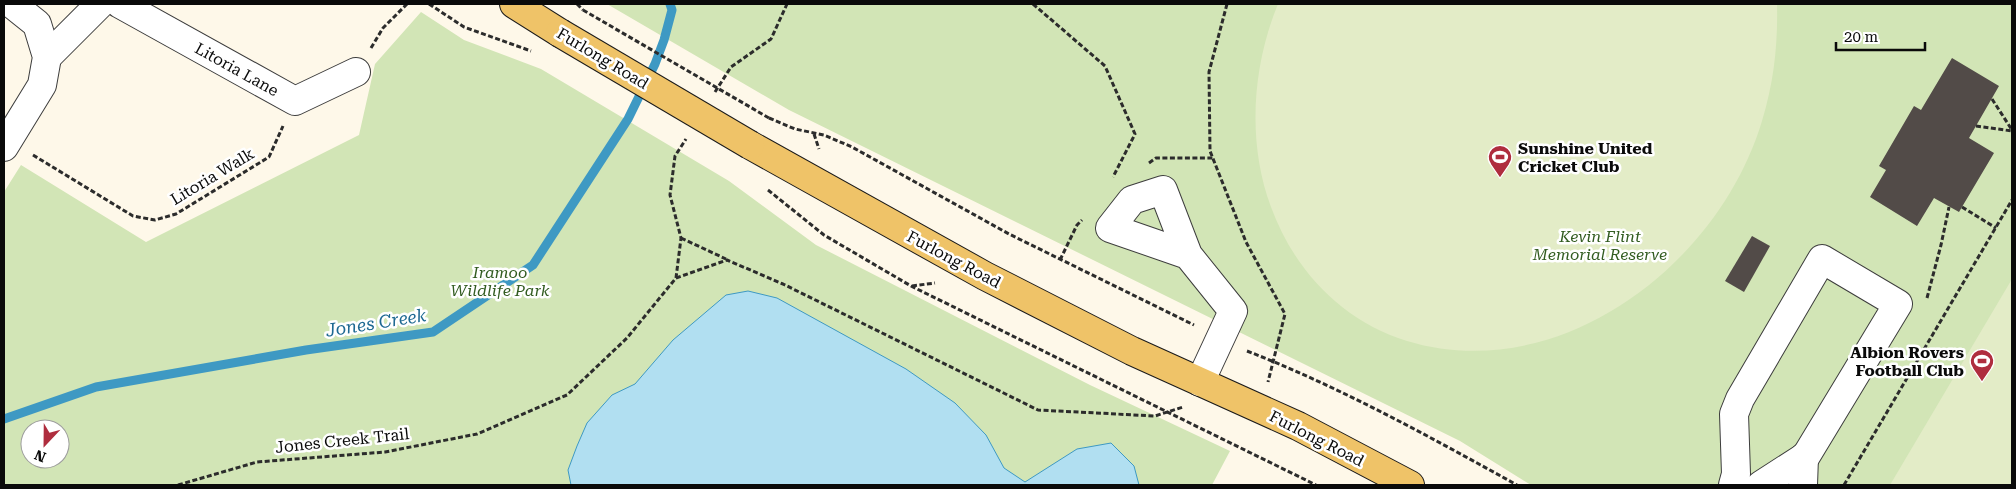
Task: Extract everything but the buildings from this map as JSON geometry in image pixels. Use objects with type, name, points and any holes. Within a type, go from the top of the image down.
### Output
[{"type":"main road","name":"Furlong Road","points":[[514,4],[750,145],[955,260],[1132,352],[1298,426],[1410,485]]},
{"type":"street","points":[[6,143],[42,85],[47,57],[37,24],[12,4]]},
{"type":"street","points":[[47,57],[100,4]]},
{"type":"street","name":"Litoria Lane","points":[[120,4],[295,101],[356,72]]},
{"type":"street","points":[[1188,255],[1233,311],[1200,382]]},
{"type":"street","points":[[1733,485],[1736,474],[1734,414],[1740,399],[1822,259],[1898,304],[1804,457],[1775,481],[1736,446]]},
{"type":"street","points":[[1803,485],[1804,457]]},
{"type":"path","points":[[356,72],[383,28],[407,4]]},
{"type":"path","points":[[429,4],[464,27],[538,54]]},
{"type":"path","points":[[578,4],[583,10],[770,118],[795,129],[824,135],[852,147],[1060,260],[1221,338],[1358,401],[1517,485]]},
{"type":"path","points":[[711,99],[731,67],[771,39],[787,4]]},
{"type":"path","points":[[1033,4],[1105,66],[1134,134],[1113,178]]},
{"type":"path","points":[[1226,4],[1209,72],[1210,151],[1246,242],[1285,314],[1262,410]]},
{"type":"path","points":[[1992,98],[2012,130]]},
{"type":"path","name":"Litoria Walk","points":[[6,143],[133,216],[154,220],[176,214],[268,157],[295,101]]},
{"type":"path","points":[[1976,126],[2012,130]]},
{"type":"path","points":[[690,132],[676,156],[670,195],[681,238],[676,278],[727,260]]},
{"type":"path","points":[[764,187],[824,235],[911,286],[1316,485]]},
{"type":"path","points":[[1844,485],[2012,200]]},
{"type":"path","points":[[1926,300],[1949,207]]},
{"type":"path","points":[[1962,207],[1996,228]]},
{"type":"path","points":[[1060,260],[1077,225],[1084,217]]},
{"type":"path","points":[[681,238],[783,284],[1038,410],[1155,416],[1190,405],[1200,382]]},
{"type":"path","name":"Jones Creek Trail","points":[[178,485],[257,462],[385,452],[477,434],[566,395],[627,338],[676,278]]},
{"type":"green space","name":"Kevin Flint Memorial Reserve","points":[[607,4],[2012,4],[2012,485],[1531,485],[1460,441],[789,110]]},
{"type":"green space","name":"Sunshine United Cricket Club","points":[[1278,4],[1777,4],[1777,34],[1770,92],[1762,121],[1741,174],[1710,223],[1671,266],[1625,302],[1575,330],[1521,346],[1464,351],[1407,341],[1383,332],[1362,320],[1341,306],[1323,290],[1293,252],[1281,230],[1263,182],[1258,157],[1256,131],[1258,79],[1269,28]]},
{"type":"green space","name":"Iramoo Wildlife Park","points":[[421,12],[464,40],[541,69],[729,181],[816,245],[1090,385],[1230,451],[1212,485],[4,485],[4,192],[21,165],[146,242],[359,135],[375,64]]},
{"type":"green space","name":"Albion Rovers Football Club","points":[[2012,279],[2012,485],[1890,485]]},
{"type":"water","points":[[748,291],[777,298],[906,369],[955,403],[986,435],[1004,468],[1025,482],[1077,449],[1111,443],[1134,466],[1139,485],[571,485],[568,470],[587,423],[612,395],[635,384],[673,340],[726,295]]},
{"type":"waterway","name":"Jones Creek","points":[[4,419],[96,387],[306,350],[433,332],[533,265],[628,119],[655,64],[664,40],[672,10],[670,4]]},
{"type":"place","name":"Sunshine United Cricket Club","points":[[1500,178]]},
{"type":"place","name":"Albion Rovers Football Club","points":[[1982,382]]}]
